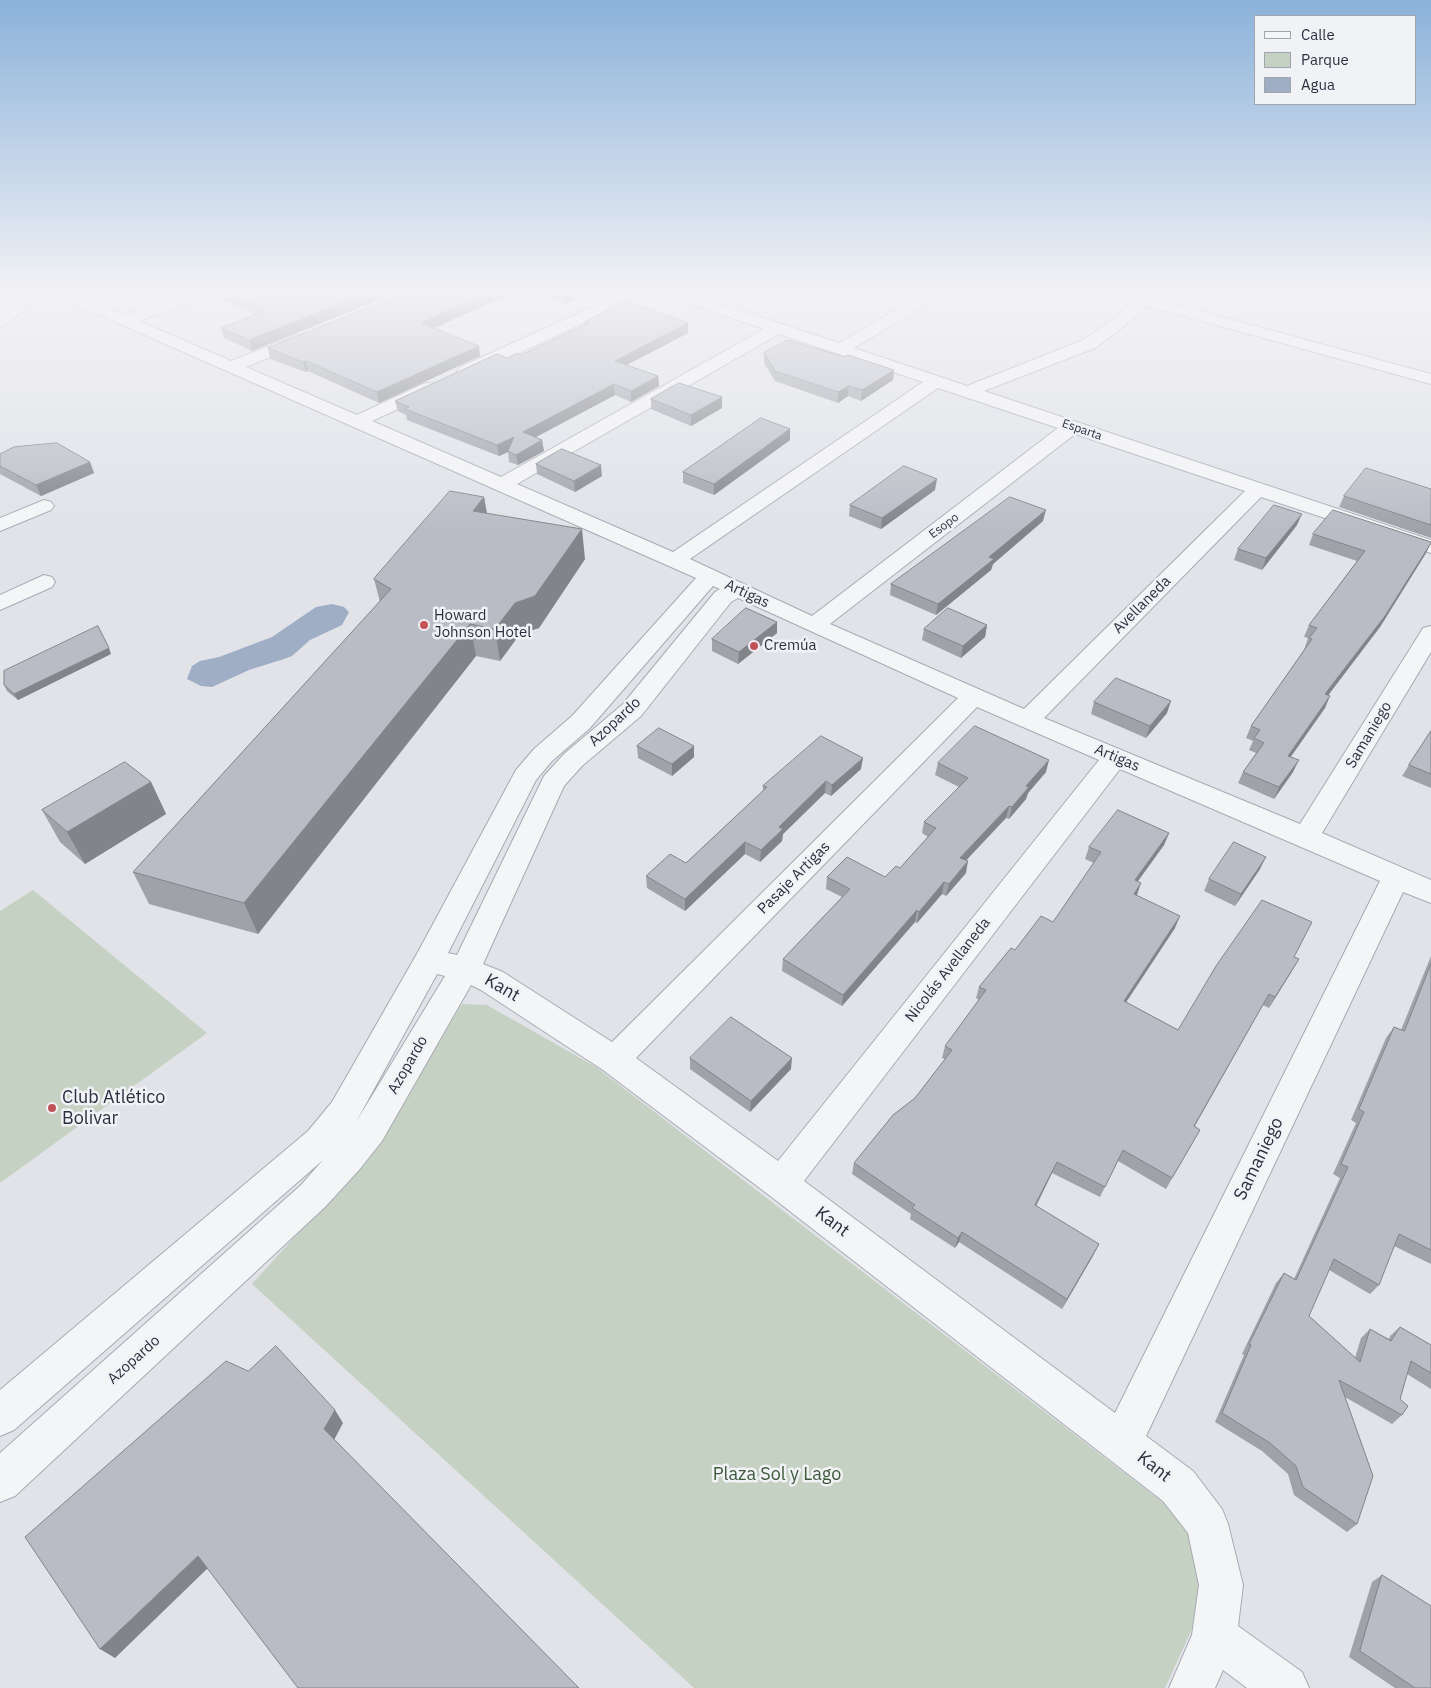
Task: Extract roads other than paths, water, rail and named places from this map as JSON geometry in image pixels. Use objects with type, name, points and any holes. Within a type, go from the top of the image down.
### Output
[{"type":"street","name":"Artigas","points":[[244,373],[675,560],[736,590],[1027,720],[1306,836],[1431,892]]},
{"type":"street","points":[[358,421],[462,373]]},
{"type":"street","points":[[503,484],[698,373]]},
{"type":"street","name":"Esparta","points":[[913,373],[1431,547]]},
{"type":"street","points":[[969,391],[1016,373]]},
{"type":"street","points":[[1408,373],[1431,379]]},
{"type":"street","points":[[675,560],[936,381]]},
{"type":"street","name":"Esopo","points":[[814,625],[1073,426]]},
{"type":"street","name":"Avellaneda","points":[[1027,720],[1258,490]]},
{"type":"street","points":[[0,525],[44,506]]},
{"type":"street","name":"Azopardo","points":[[0,1416],[320,1142],[344,1112],[429,960],[525,776],[542,755],[581,722],[602,700],[684,603],[699,589],[708,576]]},
{"type":"street","points":[[0,603],[44,582]]},
{"type":"street","name":"Azopardo","points":[[0,1481],[306,1202],[347,1159],[370,1130],[465,969],[553,782],[573,760],[632,710],[723,597],[736,590]]},
{"type":"street","name":"Samaniego","points":[[1306,836],[1431,633]]},
{"type":"street","name":"Pasaje Artigas","points":[[614,1060],[974,696]]},
{"type":"street","name":"Nicolás Avellaneda","points":[[781,1184],[1101,774],[1116,758]]},
{"type":"street","name":"Samaniego","points":[[1122,1442],[1396,877]]},
{"type":"street","name":"Kant","points":[[429,960],[465,969],[492,981],[614,1060],[781,1184],[1178,1486],[1207,1524],[1221,1585],[1214,1636]]},
{"type":"street","points":[[1192,1688],[1214,1636],[1286,1688]]},
{"type":"water","points":[[332,604],[344,607],[349,612],[342,625],[310,640],[292,656],[249,670],[212,687],[201,686],[187,679],[192,666],[200,661],[219,657],[272,637],[316,607]]},
{"type":"place","name":"Howard Johnson Hotel","points":[[424,625]]},
{"type":"place","name":"Cremúa","points":[[754,646]]},
{"type":"place","name":"Club Atlético Bolivar","points":[[52,1108]]},
{"type":"park label","name":"Plaza Sol y Lago","points":[[777,1475]]}]
